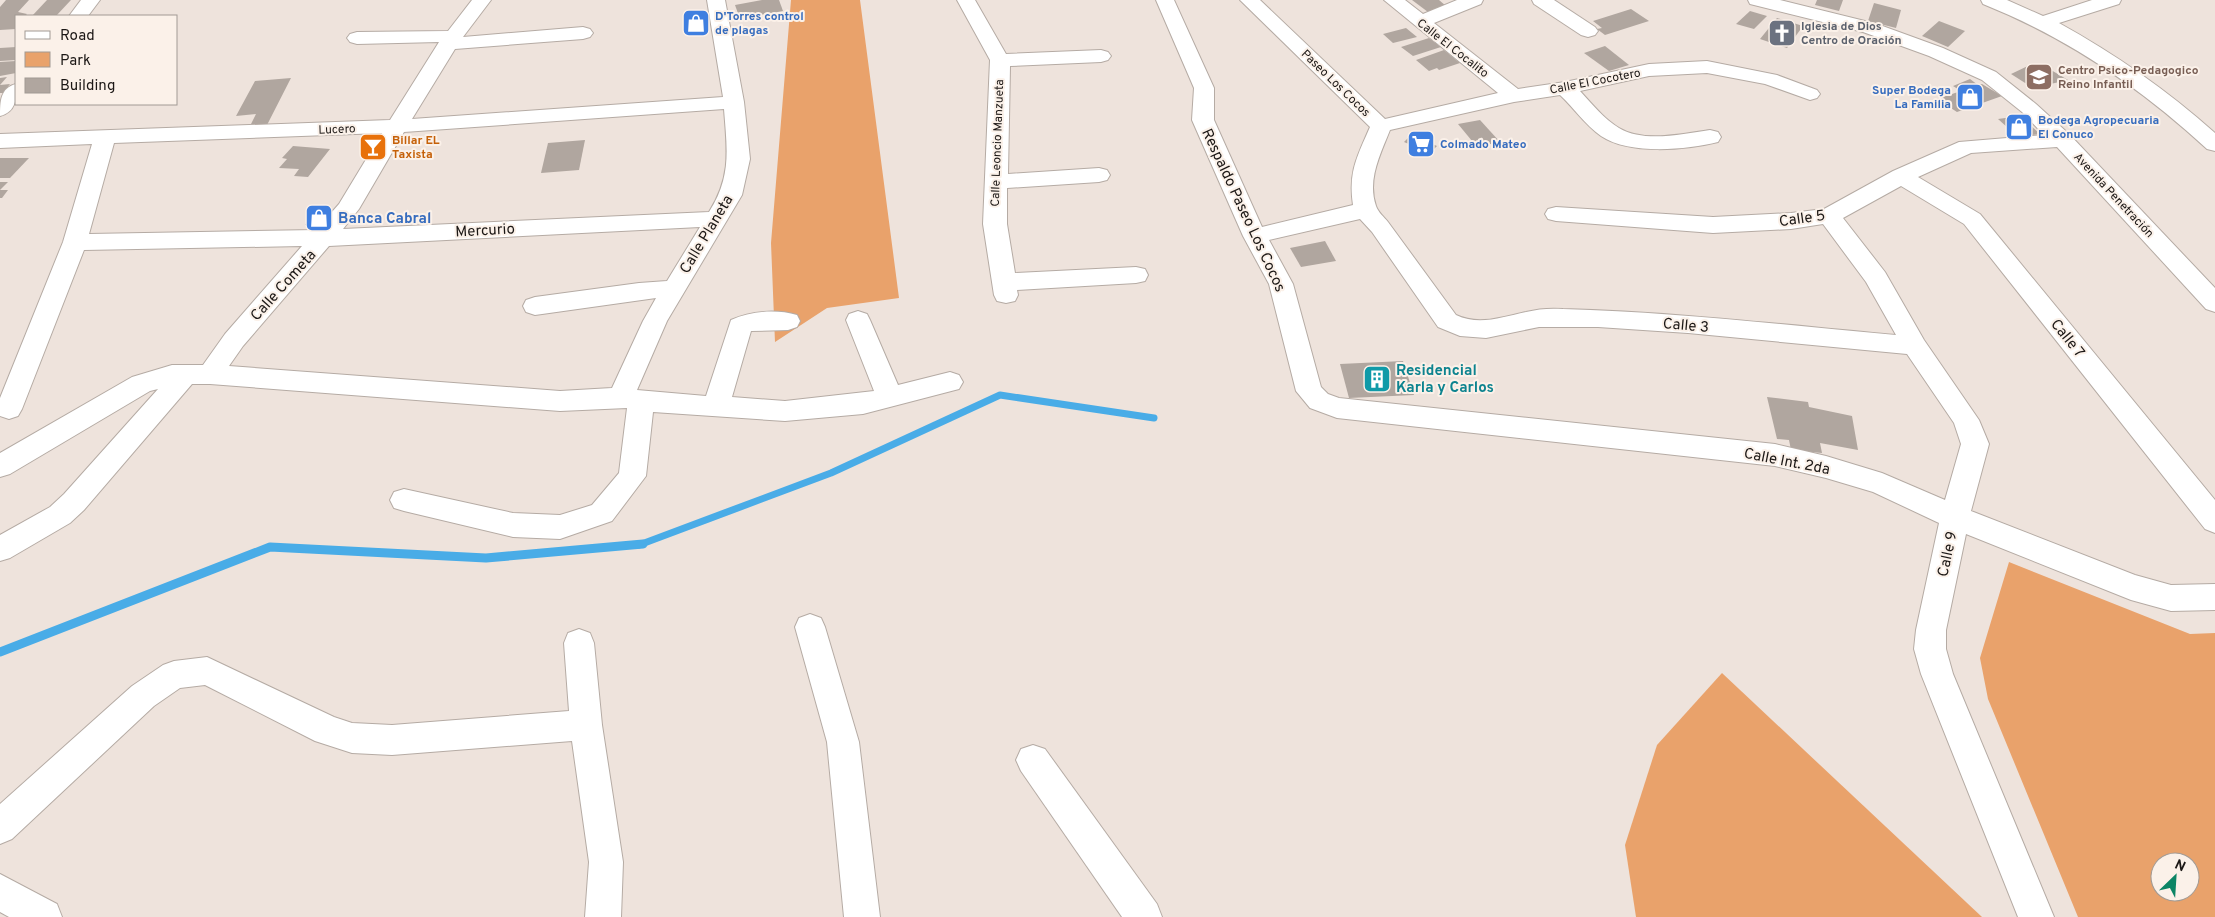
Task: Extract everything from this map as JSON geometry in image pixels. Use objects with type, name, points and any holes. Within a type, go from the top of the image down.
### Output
[{"type":"street","points":[[79,15],[92,0]]},
{"type":"street","name":"Calle Cometa","points":[[0,549],[60,514],[74,502],[198,374],[234,340],[325,238],[348,209],[451,41],[482,0]]},
{"type":"street","name":"Calle Planeta","points":[[404,500],[514,525],[560,527],[602,513],[632,476],[631,399],[655,321],[731,195],[739,159],[734,102],[716,0]]},
{"type":"street","name":"Calle Leoncio Manzueta","points":[[966,0],[1000,60],[995,224],[1005,288],[1136,275]]},
{"type":"street","name":"Respaldo Paseo Los Cocos","points":[[1165,0],[1204,88],[1203,120],[1255,236],[1281,284],[1309,390],[1318,401],[1337,408]]},
{"type":"street","name":"Paseo Los Cocos","points":[[1249,0],[1381,126],[1365,163],[1361,186],[1365,210]]},
{"type":"street","name":"Calle El Cocalito","points":[[1393,0],[1514,96]]},
{"type":"street","points":[[1420,22],[1474,0]]},
{"type":"street","points":[[1541,0],[1588,31]]},
{"type":"street","name":"Avenida Penetración","points":[[1757,0],[1870,28],[1936,52],[1989,76],[2029,108],[2062,140],[2215,303]]},
{"type":"street","points":[[1990,0],[2042,22],[2117,66],[2212,138]]},
{"type":"street","points":[[2042,22],[2112,0]]},
{"type":"street","points":[[357,38],[418,36],[451,41],[583,33]]},
{"type":"street","points":[[1000,60],[1102,56]]},
{"type":"street","name":"Calle El Cocotero","points":[[1381,126],[1514,96],[1565,88],[1649,70],[1708,67],[1770,79],[1810,94]]},
{"type":"street","points":[[1565,88],[1611,133],[1635,141],[1665,142],[1710,137]]},
{"type":"street","points":[[0,110],[15,91]]},
{"type":"street","name":"Lucero","points":[[0,141],[398,126],[734,102]]},
{"type":"street","points":[[9,409],[75,242],[105,138]]},
{"type":"street","name":"Calle 5","points":[[1556,214],[1713,225],[1791,221],[1829,216],[1901,176],[1966,148],[2062,140]]},
{"type":"street","points":[[996,182],[1099,175]]},
{"type":"street","name":"Calle 7","points":[[1901,176],[1972,219],[2215,521]]},
{"type":"street","points":[[1255,236],[1365,210]]},
{"type":"street","name":"Calle 3","points":[[1365,210],[1380,227],[1447,320],[1458,328],[1478,332],[1544,317],[1598,318],[1915,346]]},
{"type":"street","name":"Calle 9","points":[[1829,216],[1876,278],[1915,346],[1966,420],[1975,444],[1955,517],[1931,630],[1930,649],[1937,674],[2036,917]]},
{"type":"street","name":"Mercurio","points":[[75,242],[325,238],[715,219]]},
{"type":"street","points":[[535,306],[639,292],[673,290]]},
{"type":"street","points":[[858,320],[889,396]]},
{"type":"street","points":[[716,407],[740,326],[751,321],[788,321]]},
{"type":"street","points":[[0,466],[141,384],[172,375],[198,374],[560,400],[631,399],[785,411],[863,404],[950,382]]},
{"type":"street","name":"Calle Int. 2da","points":[[1337,408],[1774,455],[1826,467],[1882,484],[1955,517],[2131,588],[2170,598],[2215,597]]},
{"type":"street","points":[[810,627],[843,742],[862,917]]},
{"type":"street","points":[[579,643],[586,724],[606,862],[603,917]]},
{"type":"street","points":[[0,827],[143,696],[174,675],[207,671],[327,730],[352,738],[392,740],[586,724]]},
{"type":"street","points":[[1033,760],[1144,917]]},
{"type":"street","points":[[0,892],[44,917]]},
{"type":"green space","points":[[791,0],[860,0],[899,298],[827,308],[775,342],[771,243]]},
{"type":"green space","points":[[2009,562],[2190,634],[2215,633],[2215,917],[2078,917],[1988,699],[1980,658]]},
{"type":"green space","points":[[1722,673],[1982,917],[1636,917],[1625,845],[1657,745]]},
{"type":"building","points":[[6,0],[29,0],[18,12],[27,14],[15,15],[15,29],[0,30],[0,7]]},
{"type":"building","points":[[47,0],[71,0],[57,15],[33,15]]},
{"type":"building","points":[[762,0],[779,0],[783,11],[740,19],[735,5]]},
{"type":"building","points":[[1412,0],[1439,0],[1446,6],[1428,12]]},
{"type":"building","points":[[1817,0],[1843,0],[1839,11],[1815,5]]},
{"type":"building","points":[[1874,3],[1901,10],[1896,28],[1868,21]]},
{"type":"building","points":[[1631,9],[1649,21],[1605,35],[1597,29],[1602,28],[1593,21]]},
{"type":"building","points":[[1750,11],[1767,16],[1754,29],[1736,24]]},
{"type":"building","name":"Iglesia de Dios Centro de Oración","points":[[1777,18],[1803,26],[1787,48],[1760,39]]},
{"type":"building","points":[[1939,21],[1965,31],[1948,47],[1922,36]]},
{"type":"building","points":[[1406,28],[1417,37],[1393,43],[1383,34]]},
{"type":"building","points":[[1429,38],[1441,47],[1413,56],[1401,47]]},
{"type":"building","points":[[1605,46],[1629,65],[1609,71],[1584,53]]},
{"type":"building","points":[[15,47],[15,60],[0,61],[0,48]]},
{"type":"building","points":[[1444,50],[1460,63],[1439,70],[1437,68],[1429,71],[1416,60]]},
{"type":"building","points":[[15,61],[15,73],[0,76],[0,62]]},
{"type":"building","name":"Centro Psico-Pedagogico Reino Infantil","points":[[2032,64],[2044,71],[2051,70],[2068,80],[2033,88],[2011,74]]},
{"type":"building","points":[[7,77],[0,85],[0,78]]},
{"type":"building","points":[[291,78],[267,125],[250,126],[256,114],[236,116],[255,81]]},
{"type":"building","name":"Super Bodega La Familia","points":[[1970,79],[1978,85],[1982,84],[2002,96],[1957,112],[1937,99],[1961,91],[1953,86]]},
{"type":"building","points":[[10,84],[3,93],[0,93],[0,85]]},
{"type":"building","name":"Bodega Agropecuaria El Conuco","points":[[2020,116],[2040,134],[2018,137],[1998,119]]},
{"type":"building","points":[[1480,120],[1500,142],[1477,147],[1458,124]]},
{"type":"building","name":"Colmado Mateo","points":[[1411,135],[1437,146],[1430,153],[1404,142]]},
{"type":"building","points":[[585,140],[579,170],[541,173],[548,143]]},
{"type":"building","name":"Billar EL Taxista","points":[[368,143],[384,143],[378,152],[363,152]]},
{"type":"building","points":[[293,146],[330,149],[308,177],[294,176],[299,169],[279,168],[287,159],[282,158]]},
{"type":"building","points":[[0,158],[29,158],[10,178],[0,178]]},
{"type":"building","points":[[0,182],[8,182],[0,190]]},
{"type":"building","points":[[0,190],[8,190],[2,198],[0,198]]},
{"type":"building","name":"Banca Cabral","points":[[315,210],[332,211],[323,225],[305,225]]},
{"type":"building","points":[[1325,241],[1336,261],[1301,267],[1290,248]]},
{"type":"building","name":"Residencial Karla y Carlos","points":[[1403,361],[1414,395],[1349,398],[1340,364]]},
{"type":"building","points":[[1767,397],[1808,402],[1809,407],[1852,416],[1858,450],[1820,443],[1822,453],[1791,450],[1789,440],[1777,439]]},
{"type":"waterway","points":[[641,544],[831,473],[1000,395],[1154,418]]},
{"type":"waterway","points":[[0,652],[270,547],[486,558],[641,544]]},
{"type":"place","name":"D'Torres control de plagas","points":[[696,23]]},
{"type":"place","name":"Iglesia de Dios Centro de Oración","points":[[1782,33]]},
{"type":"place","name":"Centro Psico-Pedagogico Reino Infantil","points":[[2039,77]]},
{"type":"place","name":"Super Bodega La Familia","points":[[1970,97]]},
{"type":"place","name":"Bodega Agropecuaria El Conuco","points":[[2019,127]]},
{"type":"place","name":"Colmado Mateo","points":[[1421,144]]},
{"type":"place","name":"Billar EL Taxista","points":[[373,147]]},
{"type":"place","name":"Banca Cabral","points":[[319,218]]},
{"type":"place","name":"Residencial Karla y Carlos","points":[[1377,379]]}]
